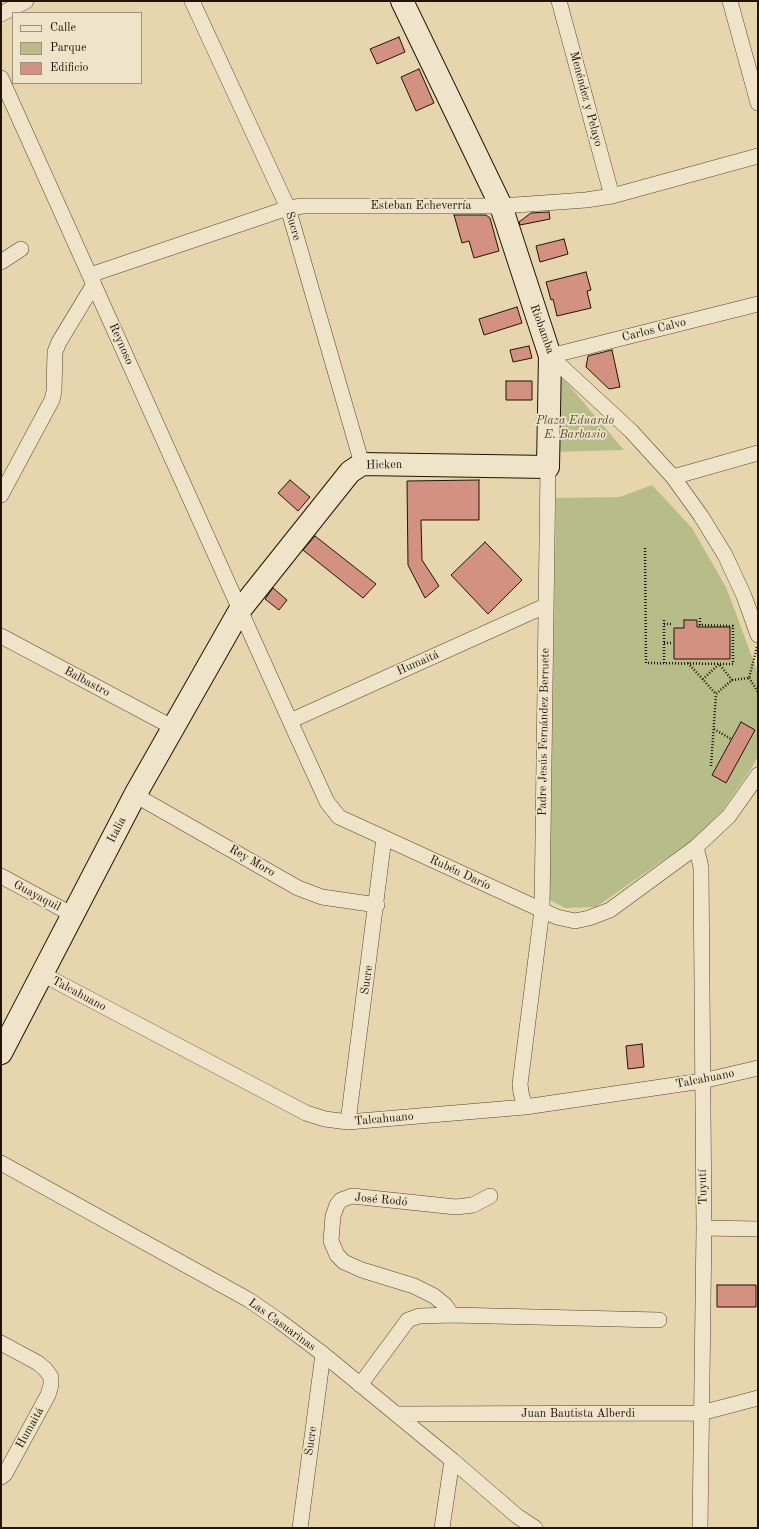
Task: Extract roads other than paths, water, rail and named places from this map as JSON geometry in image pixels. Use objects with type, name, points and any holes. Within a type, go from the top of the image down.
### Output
[{"type":"street","points":[[1,14],[26,1]]},
{"type":"street","name":"Sucre","points":[[192,1],[288,208],[362,464]]},
{"type":"street","name":"Riobamba","points":[[402,1],[501,206],[550,356],[631,431],[673,477],[701,516],[725,556],[744,596],[758,635]]},
{"type":"street","name":"Menéndez y Pelayo","points":[[559,1],[612,196]]},
{"type":"street","points":[[730,1],[758,103]]},
{"type":"street","name":"Reynoso","points":[[1,78],[240,610]]},
{"type":"street","name":"Esteban Echeverría","points":[[92,279],[288,208],[303,206],[501,206],[586,200],[612,196],[758,156]]},
{"type":"street","points":[[1,262],[21,249]]},
{"type":"street","points":[[1,495],[52,400],[54,391],[55,352],[92,279]]},
{"type":"street","name":"Carlos Calvo","points":[[550,356],[758,304]]},
{"type":"street","name":"Padre Jesús Fernández Berruete","points":[[525,1107],[520,1084],[542,910],[545,606],[550,356]]},
{"type":"street","points":[[673,477],[758,454]]},
{"type":"street","name":"Hicken","points":[[240,610],[350,472],[362,464],[548,467]]},
{"type":"street","name":"Humaitá","points":[[290,721],[545,606]]},
{"type":"street","name":"Rubén Darío","points":[[240,610],[327,802],[339,817],[557,917],[575,921],[589,918],[610,910],[714,831],[729,816],[758,775]]},
{"type":"street","name":"Italia","points":[[1,1053],[135,795],[240,610]]},
{"type":"street","name":"Balbastro","points":[[1,636],[174,728]]},
{"type":"street","name":"Rey Moro","points":[[135,795],[298,888],[322,897],[377,905]]},
{"type":"street","name":"Sucre","points":[[348,1122],[377,905],[384,838]]},
{"type":"street","name":"Tuyutí","points":[[696,846],[701,867],[704,1228],[700,1528]]},
{"type":"street","name":"Guayaquil","points":[[1,876],[73,915]]},
{"type":"street","name":"Talcahuano","points":[[42,974],[306,1113],[325,1119],[348,1122],[525,1107],[702,1081],[758,1068]]},
{"type":"street","name":"Las Casuarinas","points":[[1,1163],[249,1300],[323,1354],[452,1460],[517,1516],[535,1528]]},
{"type":"street","name":"José Rodó","points":[[452,1315],[445,1305],[434,1296],[421,1289],[362,1270],[344,1262],[337,1255],[331,1241],[335,1210],[341,1200],[352,1196],[456,1207],[473,1205],[490,1196]]},
{"type":"street","points":[[704,1228],[758,1229]]},
{"type":"street","points":[[360,1385],[408,1320],[419,1316],[452,1315],[658,1320]]},
{"type":"street","name":"Humaitá","points":[[1,1343],[38,1363],[51,1377],[51,1385],[48,1395],[5,1474],[1,1477]]},
{"type":"street","name":"Sucre","points":[[300,1528],[323,1354]]},
{"type":"street","name":"Juan Bautista Alberdi","points":[[396,1414],[701,1413],[758,1398]]},
{"type":"street","points":[[442,1528],[452,1460]]},
{"type":"park label","name":"Plaza Eduardo E. Barbasio","points":[[575,428]]}]
